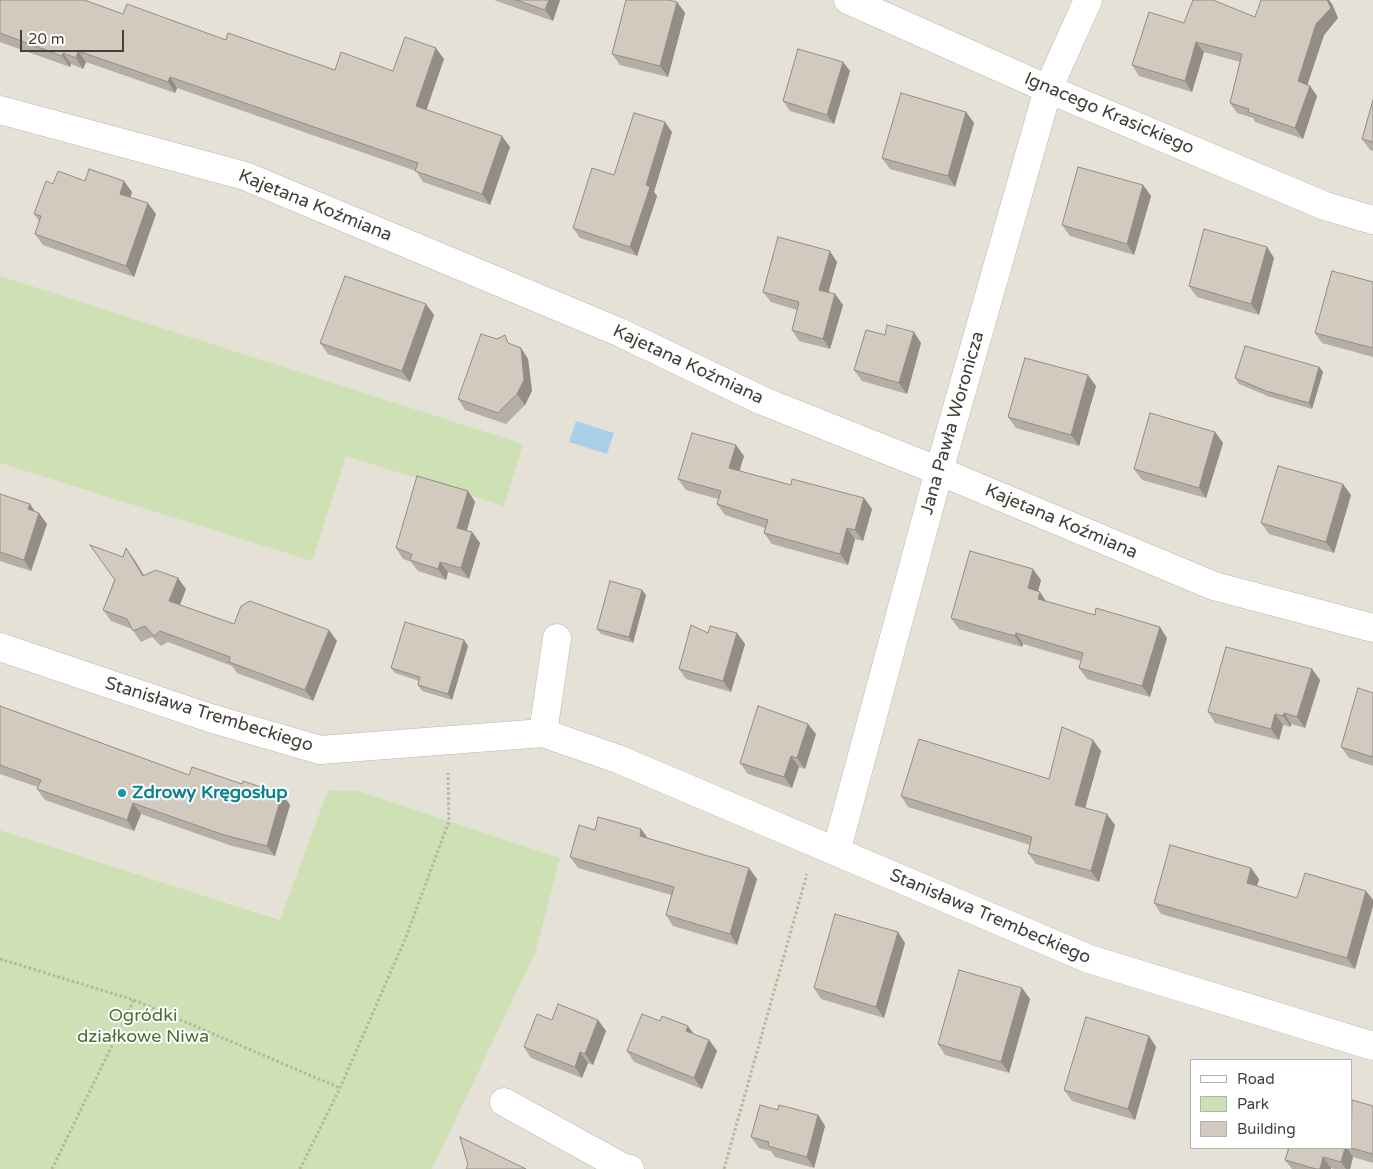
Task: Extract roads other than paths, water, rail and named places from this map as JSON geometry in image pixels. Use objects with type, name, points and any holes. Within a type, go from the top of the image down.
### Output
[{"type":"street","name":"Ignacego Krasickiego","points":[[848,0],[1048,89],[1325,206],[1373,220]]},
{"type":"street","name":"Jana Pawła Woronicza","points":[[826,848],[939,471],[1048,89],[1088,0]]},
{"type":"street","name":"Kajetana Koźmiana","points":[[0,110],[245,176],[619,332],[763,401],[939,471],[1214,586],[1373,628]]},
{"type":"street","points":[[543,733],[557,638]]},
{"type":"street","name":"Stanisława Trembeckiego","points":[[0,647],[201,715],[320,750],[543,733],[618,759],[1089,959],[1373,1046]]},
{"type":"street","points":[[504,1102],[624,1168]]},
{"type":"water","points":[[576,421],[614,433],[607,454],[569,442]]},
{"type":"place","name":"Zdrowy Kręgosłup","points":[[122,793]]},
{"type":"park label","name":"Ogródki działkowe Niwa","points":[[143,1026]]}]
